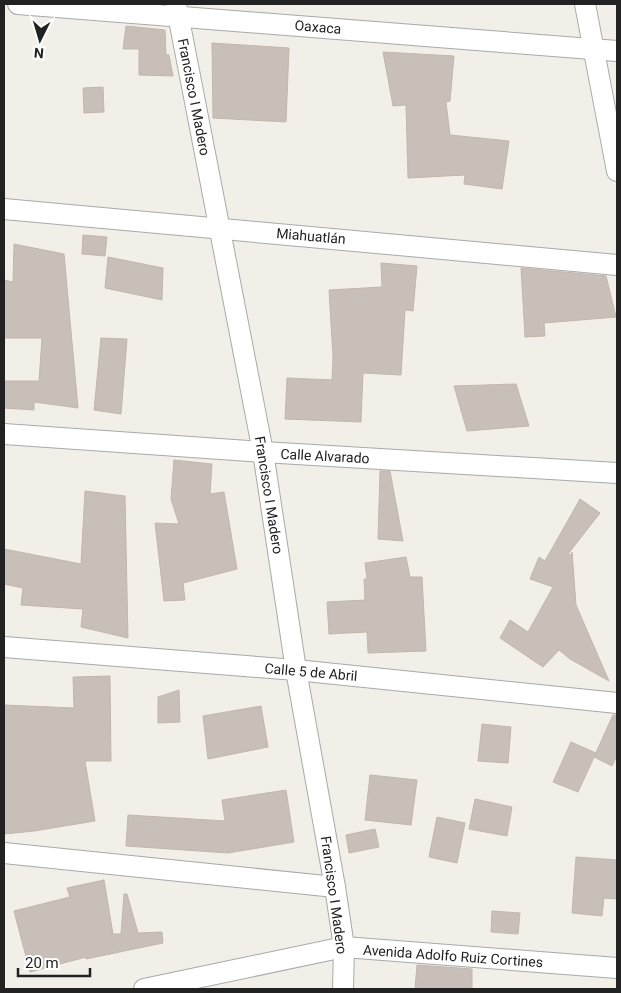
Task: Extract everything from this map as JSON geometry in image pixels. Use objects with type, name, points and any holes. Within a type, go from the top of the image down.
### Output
[{"type":"street","name":"Oaxaca","points":[[18,4],[178,10],[617,51]]},
{"type":"street","points":[[585,4],[617,172]]},
{"type":"street","name":"Francisco I Madero","points":[[178,10],[263,452],[296,670],[344,947],[343,989]]},
{"type":"street","name":"Miahuatlán","points":[[4,209],[617,264]]},
{"type":"street","name":"Calle Alvarado","points":[[4,434],[263,452],[617,473]]},
{"type":"street","name":"Calle 5 de Abril","points":[[4,647],[296,670],[617,704]]},
{"type":"street","points":[[4,853],[335,887]]},
{"type":"street","name":"Avenida Adolfo Ruiz Cortines","points":[[144,989],[344,947],[617,968]]},
{"type":"building","points":[[126,26],[165,30],[166,55],[169,55],[173,76],[139,75],[139,49],[123,49]]},
{"type":"building","points":[[212,43],[289,48],[286,122],[213,118]]},
{"type":"building","points":[[383,52],[454,56],[450,101],[446,102],[450,135],[509,141],[502,189],[464,184],[465,175],[408,178],[406,105],[393,106]]},
{"type":"building","points":[[103,87],[104,112],[84,113],[83,88]]},
{"type":"building","points":[[83,235],[107,237],[105,256],[82,254]]},
{"type":"building","points":[[14,244],[64,254],[78,408],[34,402],[34,410],[4,408],[4,381],[39,381],[42,338],[4,338],[4,280],[13,282]]},
{"type":"building","points":[[108,257],[163,268],[162,300],[105,288]]},
{"type":"building","points":[[381,263],[417,266],[413,311],[405,310],[401,375],[363,373],[361,422],[285,419],[287,378],[332,380],[333,357],[329,290],[382,287]]},
{"type":"building","points":[[521,268],[606,276],[616,317],[544,323],[545,336],[525,337]]},
{"type":"building","points":[[101,338],[127,339],[121,414],[94,410]]},
{"type":"building","points":[[516,384],[529,426],[467,431],[454,386]]},
{"type":"building","points":[[174,460],[212,464],[210,494],[224,492],[237,569],[183,583],[185,600],[164,601],[155,523],[179,524],[171,499]]},
{"type":"building","points":[[380,471],[390,471],[403,541],[378,539]]},
{"type":"building","points":[[85,491],[125,496],[128,638],[81,627],[83,609],[21,605],[23,588],[4,584],[4,549],[81,564]]},
{"type":"building","points":[[580,499],[600,513],[568,554],[571,555],[572,552],[576,605],[609,681],[570,659],[559,650],[543,667],[500,638],[510,620],[528,632],[553,587],[530,579],[539,557],[545,561]]},
{"type":"building","points":[[406,557],[410,577],[422,577],[426,651],[368,653],[367,632],[329,634],[327,602],[365,600],[364,579],[367,579],[365,563]]},
{"type":"building","points":[[110,676],[111,761],[85,761],[95,821],[4,834],[4,705],[74,708],[73,677]]},
{"type":"building","points":[[179,690],[180,722],[158,723],[158,697]]},
{"type":"building","points":[[261,706],[268,747],[208,759],[203,716]]},
{"type":"building","points":[[613,715],[617,715],[617,755],[612,766],[594,757]]},
{"type":"building","points":[[482,724],[511,727],[508,763],[478,761]]},
{"type":"building","points":[[571,742],[596,753],[578,792],[553,782]]},
{"type":"building","points":[[370,775],[417,780],[411,825],[365,820]]},
{"type":"building","points":[[286,790],[294,842],[228,853],[126,846],[128,815],[225,821],[222,800]]},
{"type":"building","points":[[475,799],[512,807],[507,836],[469,829]]},
{"type":"building","points":[[437,817],[465,823],[457,863],[429,857]]},
{"type":"building","points":[[375,829],[379,847],[349,853],[346,835]]},
{"type":"building","points":[[576,857],[617,860],[617,899],[604,898],[602,916],[572,913]]},
{"type":"building","points":[[104,880],[113,934],[121,934],[124,894],[127,894],[138,933],[162,932],[163,943],[86,959],[86,957],[30,972],[14,911],[70,897],[67,888]]},
{"type":"building","points":[[492,911],[520,913],[518,934],[491,932]]},
{"type":"building","points":[[417,965],[472,969],[472,989],[415,989]]}]
